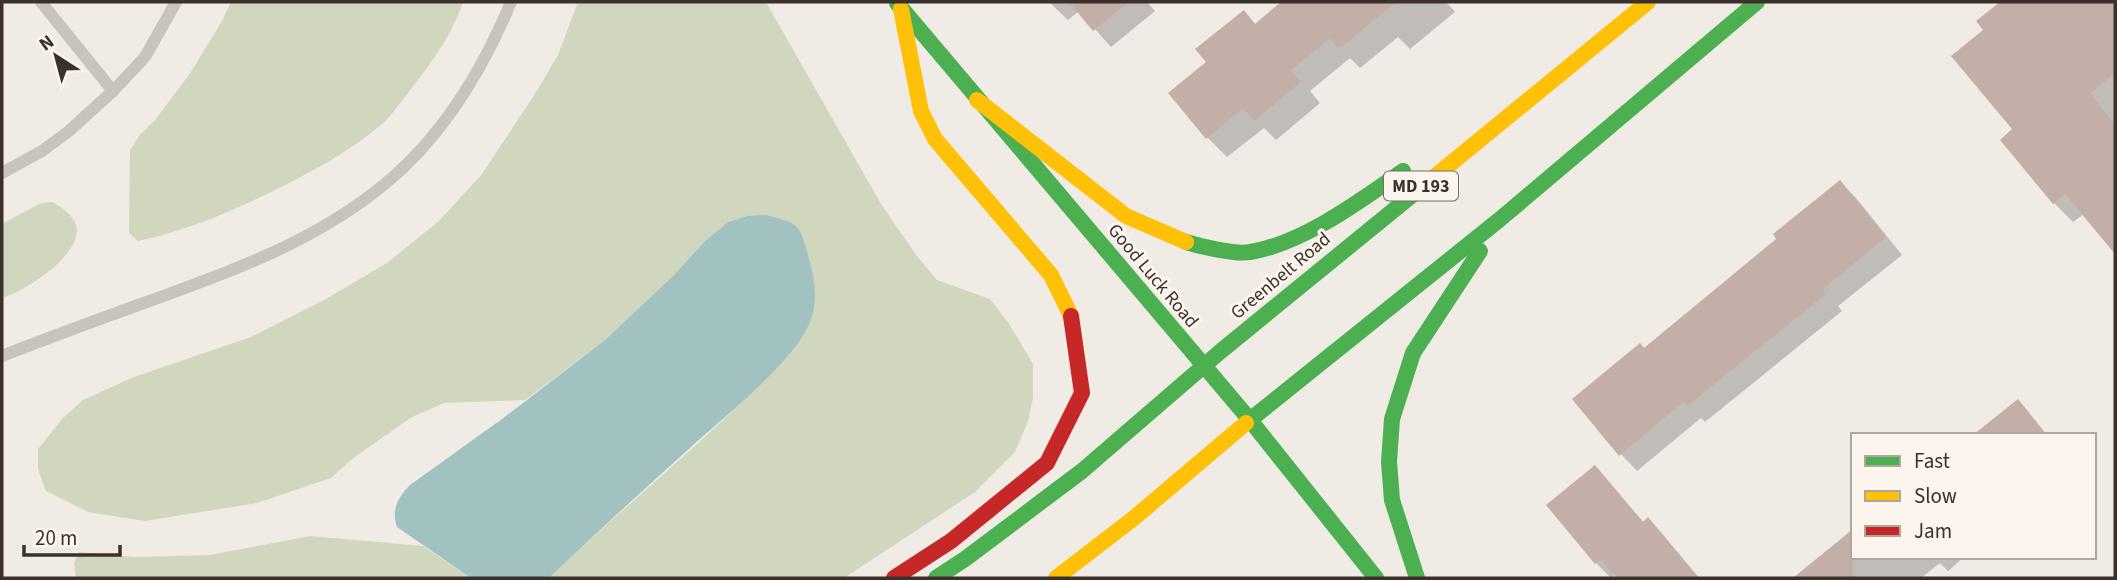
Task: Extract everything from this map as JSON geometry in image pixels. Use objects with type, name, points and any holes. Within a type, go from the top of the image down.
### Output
[{"type":"main road","points":[[1056,578],[1134,518],[1250,420],[1499,220],[1757,2]]},
{"type":"main road","points":[[1497,106],[1645,4]]},
{"type":"main road","name":"Greenbelt Road","points":[[936,578],[1082,471],[1203,366],[1645,4]]},
{"type":"main road","points":[[894,578],[951,541],[1047,463],[1082,393],[1073,321],[1051,275],[935,139],[921,111],[898,5]]},
{"type":"main road","name":"Good Luck Road","points":[[898,5],[1250,420],[1376,578]]},
{"type":"main road","points":[[977,100],[1126,216],[1189,243],[1247,253],[1288,242],[1365,198],[1420,159]]},
{"type":"main road","points":[[1417,578],[1392,500],[1389,462],[1392,419],[1413,353],[1499,220]]},
{"type":"lane","points":[[41,2],[113,91]]},
{"type":"lane","points":[[2,173],[42,151],[69,131],[113,91],[145,57],[176,2]]},
{"type":"lane","points":[[2,356],[242,268],[327,226],[387,183],[451,112],[491,48],[511,2]]},
{"type":"green space","points":[[231,2],[463,2],[452,28],[430,63],[387,119],[368,135],[312,171],[251,201],[188,227],[138,241],[129,233],[130,150],[191,72]]},
{"type":"green space","points":[[578,2],[766,2],[881,204],[916,255],[937,280],[990,299],[1008,322],[1033,364],[1033,398],[1028,421],[1015,452],[975,492],[844,578],[549,578],[762,383],[790,353],[747,216],[728,222],[704,242],[674,275],[605,340],[525,400],[444,403],[412,417],[356,456],[331,478],[257,503],[145,521],[88,512],[46,491],[38,469],[38,449],[63,418],[83,400],[134,377],[251,337],[324,300],[387,263],[439,221],[482,174],[535,94],[558,55]]},
{"type":"green space","points":[[53,202],[69,214],[76,225],[76,236],[71,247],[51,270],[24,288],[2,298],[2,224],[41,203]]},
{"type":"green space","points":[[310,536],[423,546],[471,578],[76,578],[74,563],[79,552],[133,557],[210,555]]},
{"type":"water","points":[[766,215],[793,224],[801,233],[806,248],[813,275],[815,299],[810,322],[802,338],[774,372],[549,578],[471,578],[397,527],[397,504],[410,485],[605,340],[674,275],[704,242],[728,222],[747,216]]},
{"type":"building","points":[[1069,2],[1129,2],[1093,31]]},
{"type":"building","points":[[1281,2],[1396,2],[1339,49],[1330,38],[1291,70],[1301,82],[1254,121],[1243,108],[1206,139],[1168,93],[1206,62],[1195,49],[1244,10],[1255,24]]},
{"type":"building","points":[[2000,2],[2115,2],[2115,73],[2090,93],[2115,125],[2115,254],[2065,194],[2053,204],[2000,140],[2012,129],[1951,56],[1983,30],[1976,21]]},
{"type":"building","points":[[1840,180],[1886,237],[1823,289],[1826,294],[1687,406],[1683,402],[1619,456],[1572,399],[1640,343],[1644,348],[1776,239],[1773,234]]},
{"type":"building","points":[[2018,399],[2045,433],[1976,433]]},
{"type":"building","points":[[1595,465],[1643,522],[1648,517],[1699,578],[1617,578],[1601,559],[1595,564],[1546,505]]},
{"type":"building","points":[[1851,531],[1853,578],[1793,578]]},
{"type":"traffic: fast","points":[[1246,423],[1499,220],[1757,2]]},
{"type":"traffic: fast","points":[[897,3],[1250,420],[1376,578]]},
{"type":"traffic: fast","points":[[1186,242],[1236,252],[1270,247],[1330,220],[1403,171]]},
{"type":"traffic: fast","points":[[936,578],[1082,471],[1221,351],[1427,183]]},
{"type":"traffic: fast","points":[[1417,578],[1392,500],[1389,462],[1392,419],[1413,353],[1480,251]]},
{"type":"traffic: slow","points":[[1427,183],[1648,2]]},
{"type":"traffic: slow","points":[[901,9],[921,111],[935,139],[1051,275],[1071,316]]},
{"type":"traffic: slow","points":[[977,100],[1126,216],[1186,242]]},
{"type":"traffic: slow","points":[[1056,578],[1134,518],[1246,423]]},
{"type":"traffic: jam","points":[[894,578],[951,541],[1047,463],[1082,393],[1071,316]]}]
